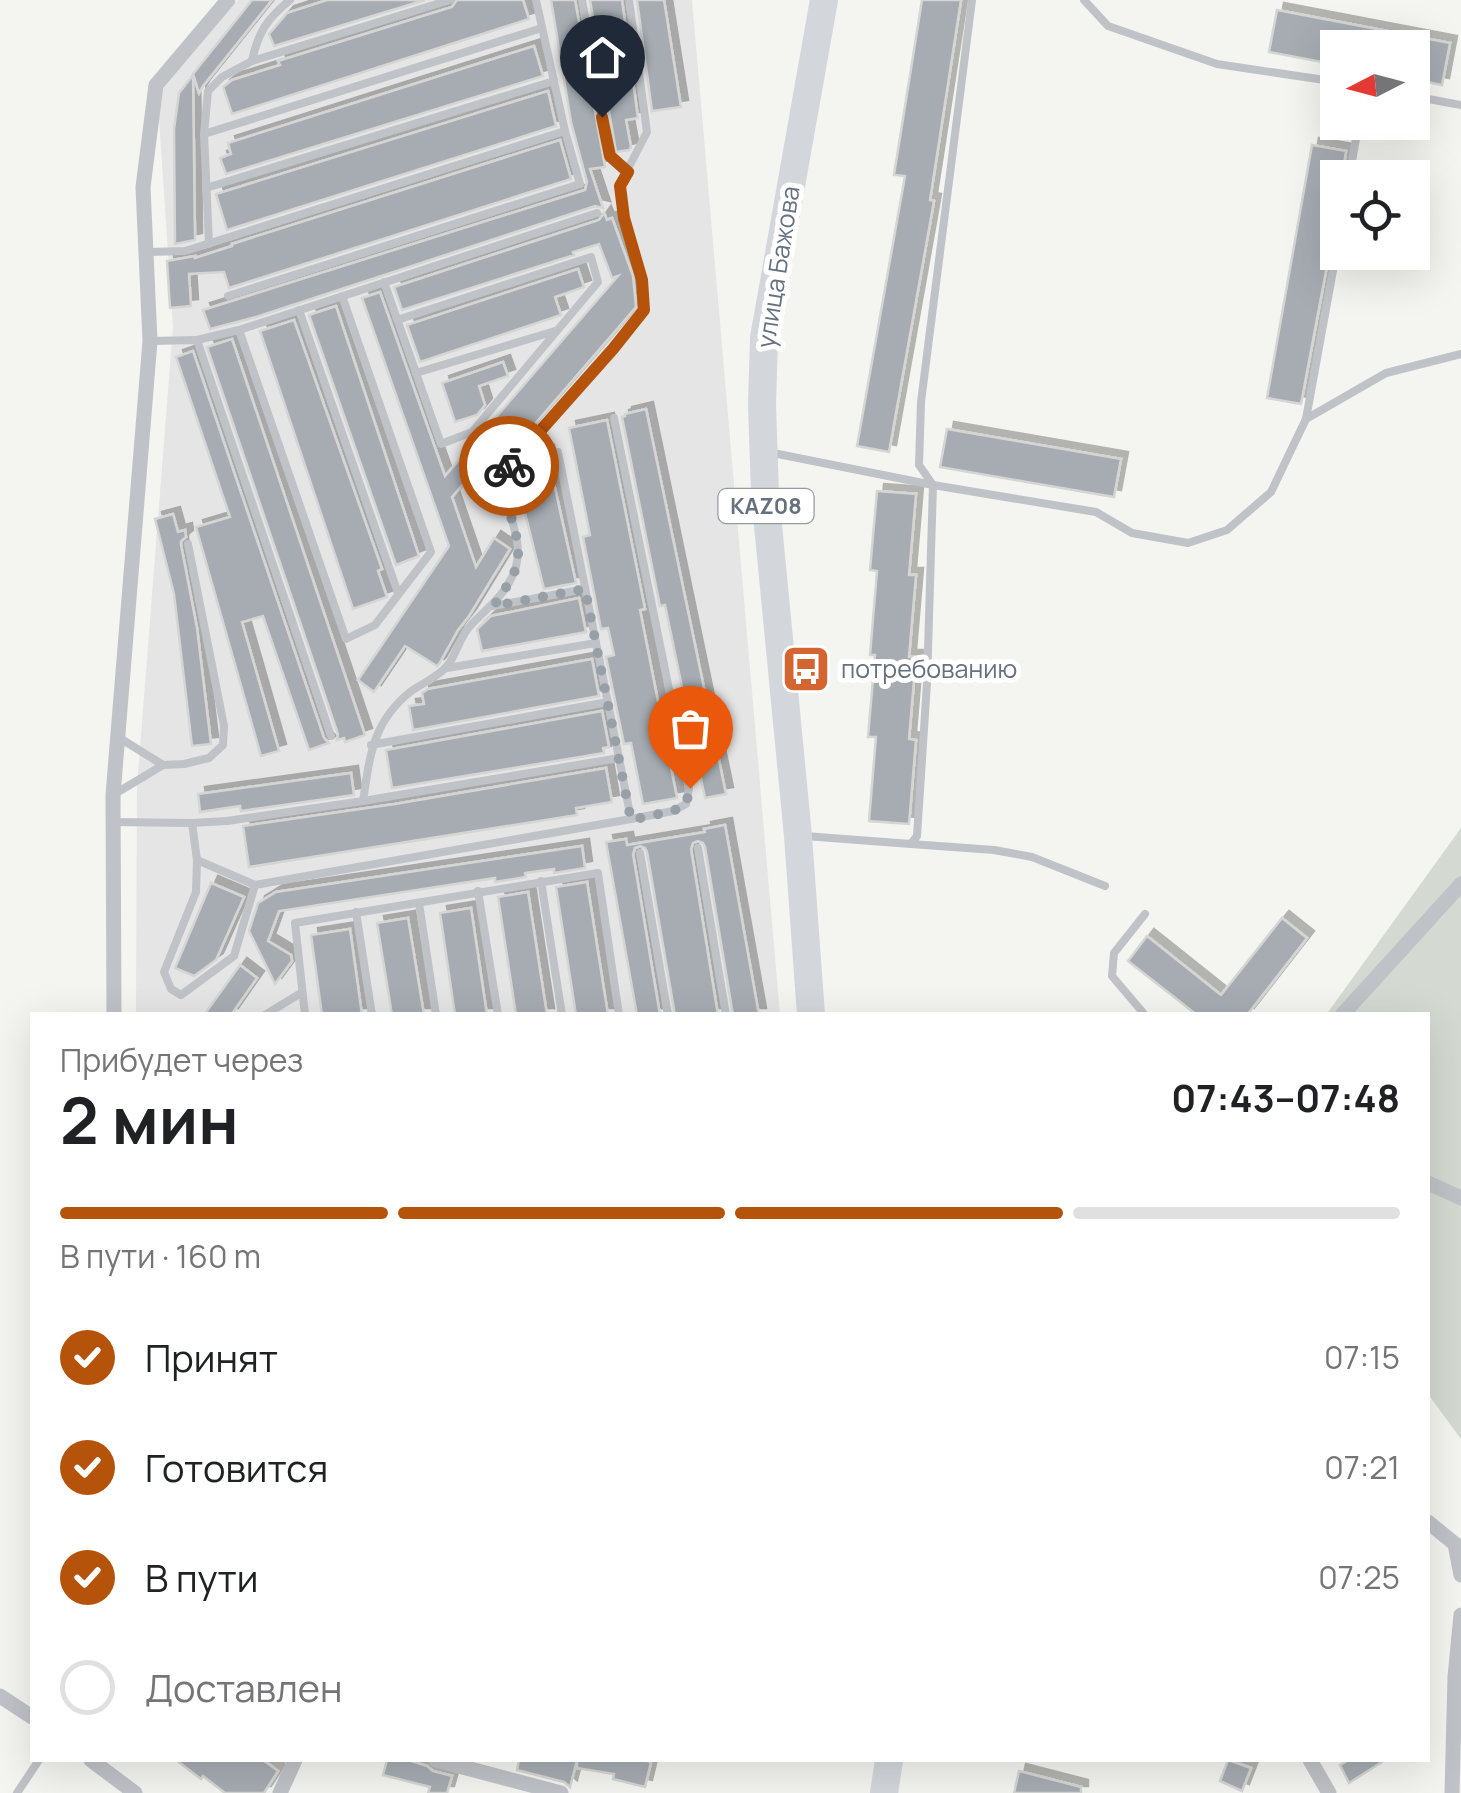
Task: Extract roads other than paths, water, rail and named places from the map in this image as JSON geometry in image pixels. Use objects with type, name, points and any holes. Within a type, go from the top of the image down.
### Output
[{"type":"highway","name":"улица Бажова","points":[[810,1012],[798,836],[765,494],[764,338],[824,0]]},
{"type":"highway","points":[[884,1793],[889,1762]]},
{"type":"street","points":[[114,1012],[114,795],[150,341],[144,187],[156,86],[228,0]]},
{"type":"street","points":[[1345,1012],[1461,884]]},
{"type":"street","points":[[1430,1184],[1461,1198]]},
{"type":"street","points":[[1430,1524],[1455,1544],[1461,1575]]},
{"type":"street","points":[[1452,1793],[1454,1677],[1461,1615]]},
{"type":"street","points":[[0,1696],[30,1717]]},
{"type":"street","points":[[94,1762],[135,1793]]},
{"type":"street","points":[[280,1793],[294,1762]]},
{"type":"street","points":[[444,1762],[561,1793]]},
{"type":"street","points":[[1311,1762],[1328,1793]]},
{"type":"lane","points":[[252,61],[256,37],[290,0]]},
{"type":"lane","points":[[209,244],[204,134],[208,91],[222,77],[252,61],[450,0]]},
{"type":"lane","points":[[228,296],[580,184],[536,0]]},
{"type":"lane","points":[[582,0],[610,156],[628,172]]},
{"type":"lane","points":[[447,668],[468,628],[494,606],[518,562],[504,488],[506,471],[644,310],[642,280],[624,218],[620,186],[647,132],[629,0]]},
{"type":"lane","points":[[912,844],[917,836],[927,683],[933,485],[920,465],[921,402],[972,0]]},
{"type":"lane","points":[[1084,0],[1108,26],[1217,64],[1320,79]]},
{"type":"lane","points":[[204,134],[542,28]]},
{"type":"lane","points":[[206,188],[554,80]]},
{"type":"lane","points":[[1430,100],[1461,106]]},
{"type":"lane","points":[[147,252],[185,251],[565,131]]},
{"type":"lane","points":[[150,341],[197,340],[239,330],[597,213]]},
{"type":"lane","points":[[384,282],[397,320],[441,444],[472,432],[598,282],[592,257],[397,320]]},
{"type":"lane","points":[[764,452],[1096,512],[1132,533],[1188,544],[1227,530],[1272,492],[1306,420],[1333,270]]},
{"type":"lane","points":[[239,330],[346,639],[375,625],[432,552],[342,296]]},
{"type":"lane","points":[[299,310],[398,593]]},
{"type":"lane","points":[[416,373],[556,330]]},
{"type":"lane","points":[[197,340],[331,736]]},
{"type":"lane","points":[[1306,420],[1386,372],[1461,354]]},
{"type":"lane","points":[[197,860],[255,885],[631,820],[673,811],[686,804],[690,788],[614,418]]},
{"type":"lane","points":[[558,452],[631,820]]},
{"type":"lane","points":[[114,795],[163,766],[209,758],[222,745],[224,726],[188,544]]},
{"type":"lane","points":[[494,606],[585,589]]},
{"type":"lane","points":[[363,801],[371,745],[392,708],[412,690],[447,668],[596,643]]},
{"type":"lane","points":[[371,745],[608,702]]},
{"type":"lane","points":[[118,737],[163,766]]},
{"type":"lane","points":[[113,822],[227,821],[619,758]]},
{"type":"lane","points":[[192,823],[196,892],[164,972],[171,989],[181,995],[234,956],[255,885]]},
{"type":"lane","points":[[798,836],[994,850],[1032,857],[1106,886]]},
{"type":"lane","points":[[698,848],[725,1012]]},
{"type":"lane","points":[[640,853],[667,1012]]},
{"type":"lane","points":[[304,1012],[295,923],[598,873],[619,1012]]},
{"type":"lane","points":[[542,881],[562,1012]]},
{"type":"lane","points":[[478,892],[498,1012]]},
{"type":"lane","points":[[419,902],[436,1012]]},
{"type":"lane","points":[[356,912],[372,1012]]},
{"type":"lane","points":[[1142,1012],[1112,976],[1114,953],[1145,914]]},
{"type":"lane","points":[[270,1012],[301,993]]},
{"type":"lane","points":[[17,1793],[38,1762]]},
{"type":"place","name":"потребованию","points":[[806,669]]}]
